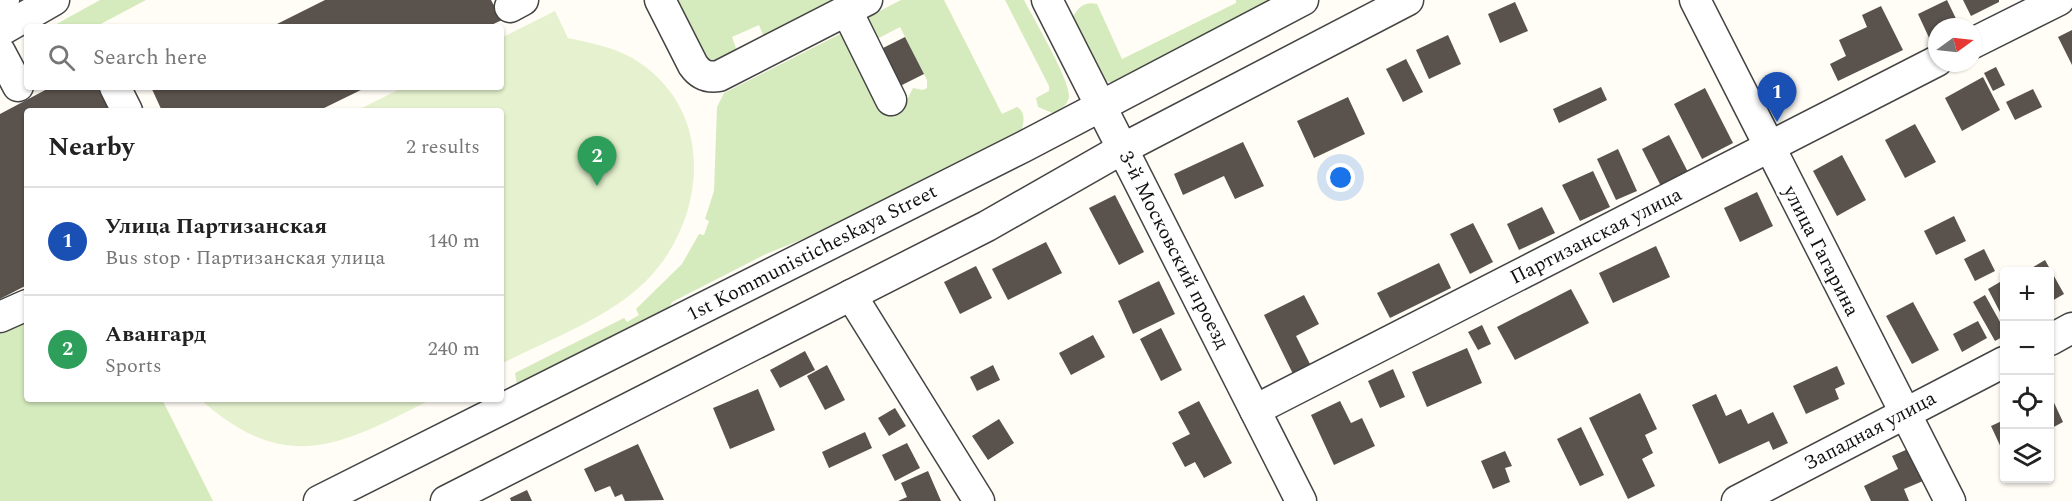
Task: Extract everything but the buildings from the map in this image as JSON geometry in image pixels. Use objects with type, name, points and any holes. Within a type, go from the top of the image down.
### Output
[{"type":"street","points":[[0,2],[4,0]]},
{"type":"street","points":[[0,31],[54,0]]},
{"type":"street","points":[[660,0],[693,65],[700,74],[709,77],[719,76],[857,5],[891,100]]},
{"type":"street","name":"1st Kommunisticheskaya Street","points":[[319,501],[1100,106],[1303,0]]},
{"type":"street","points":[[446,501],[997,220],[1122,148],[1408,0]]},
{"type":"street","name":"улица Гагарина","points":[[1695,0],[1767,146],[1950,501]]},
{"type":"street","points":[[1982,38],[2059,0]]},
{"type":"street","name":"3-й Московский проезд","points":[[1050,1],[1100,106],[1300,501]]},
{"type":"street","points":[[0,52],[15,88]]},
{"type":"street","name":"Партизанская улица","points":[[1255,410],[1607,232],[1767,146],[1928,66]]},
{"type":"street","points":[[116,90],[126,108]]},
{"type":"street","points":[[851,295],[979,501]]},
{"type":"street","points":[[0,317],[24,306]]},
{"type":"street","points":[[2054,337],[2072,328]]},
{"type":"street","name":"Западная улица","points":[[1737,501],[2000,364]]},
{"type":"green space","points":[[100,0],[146,0],[101,24],[56,24]]},
{"type":"green space","points":[[671,0],[838,0],[764,37],[759,25],[732,37],[737,51],[718,61],[705,62]]},
{"type":"green space","points":[[901,0],[944,0],[1002,114],[1017,107],[1022,112],[1021,132],[803,239],[766,254],[672,302],[668,310],[517,385],[515,373],[624,318],[627,322],[639,315],[636,309],[682,264],[699,234],[704,235],[709,221],[705,219],[714,191],[717,107],[724,93],[842,33],[888,109],[908,98],[913,88],[923,90],[927,88],[927,80],[900,27],[877,39],[867,21],[872,15]]},
{"type":"green space","points":[[1005,0],[1024,0],[1064,78],[1069,97],[1065,105],[1055,114],[1038,107],[1036,98],[1049,91],[1049,86]]},
{"type":"green space","points":[[1236,0],[1278,0],[1118,83],[1102,81],[1072,19],[1081,6],[1097,4],[1122,59],[1236,3]]},
{"type":"green space","points":[[555,11],[568,38],[623,53],[640,63],[665,85],[681,110],[691,139],[694,169],[691,199],[681,229],[666,256],[646,281],[596,317],[504,363],[504,108],[362,108],[398,90],[504,90],[504,36]]},
{"type":"green space","points":[[24,322],[24,402],[164,402],[213,501],[0,501],[0,334]]},
{"type":"green space","points":[[204,402],[426,402],[370,429],[342,440],[314,446],[288,445],[260,438],[231,423]]},
{"type":"place","name":"Улица Партизанская","points":[[1777,122]]},
{"type":"place","name":"Авангард","points":[[597,186]]}]
